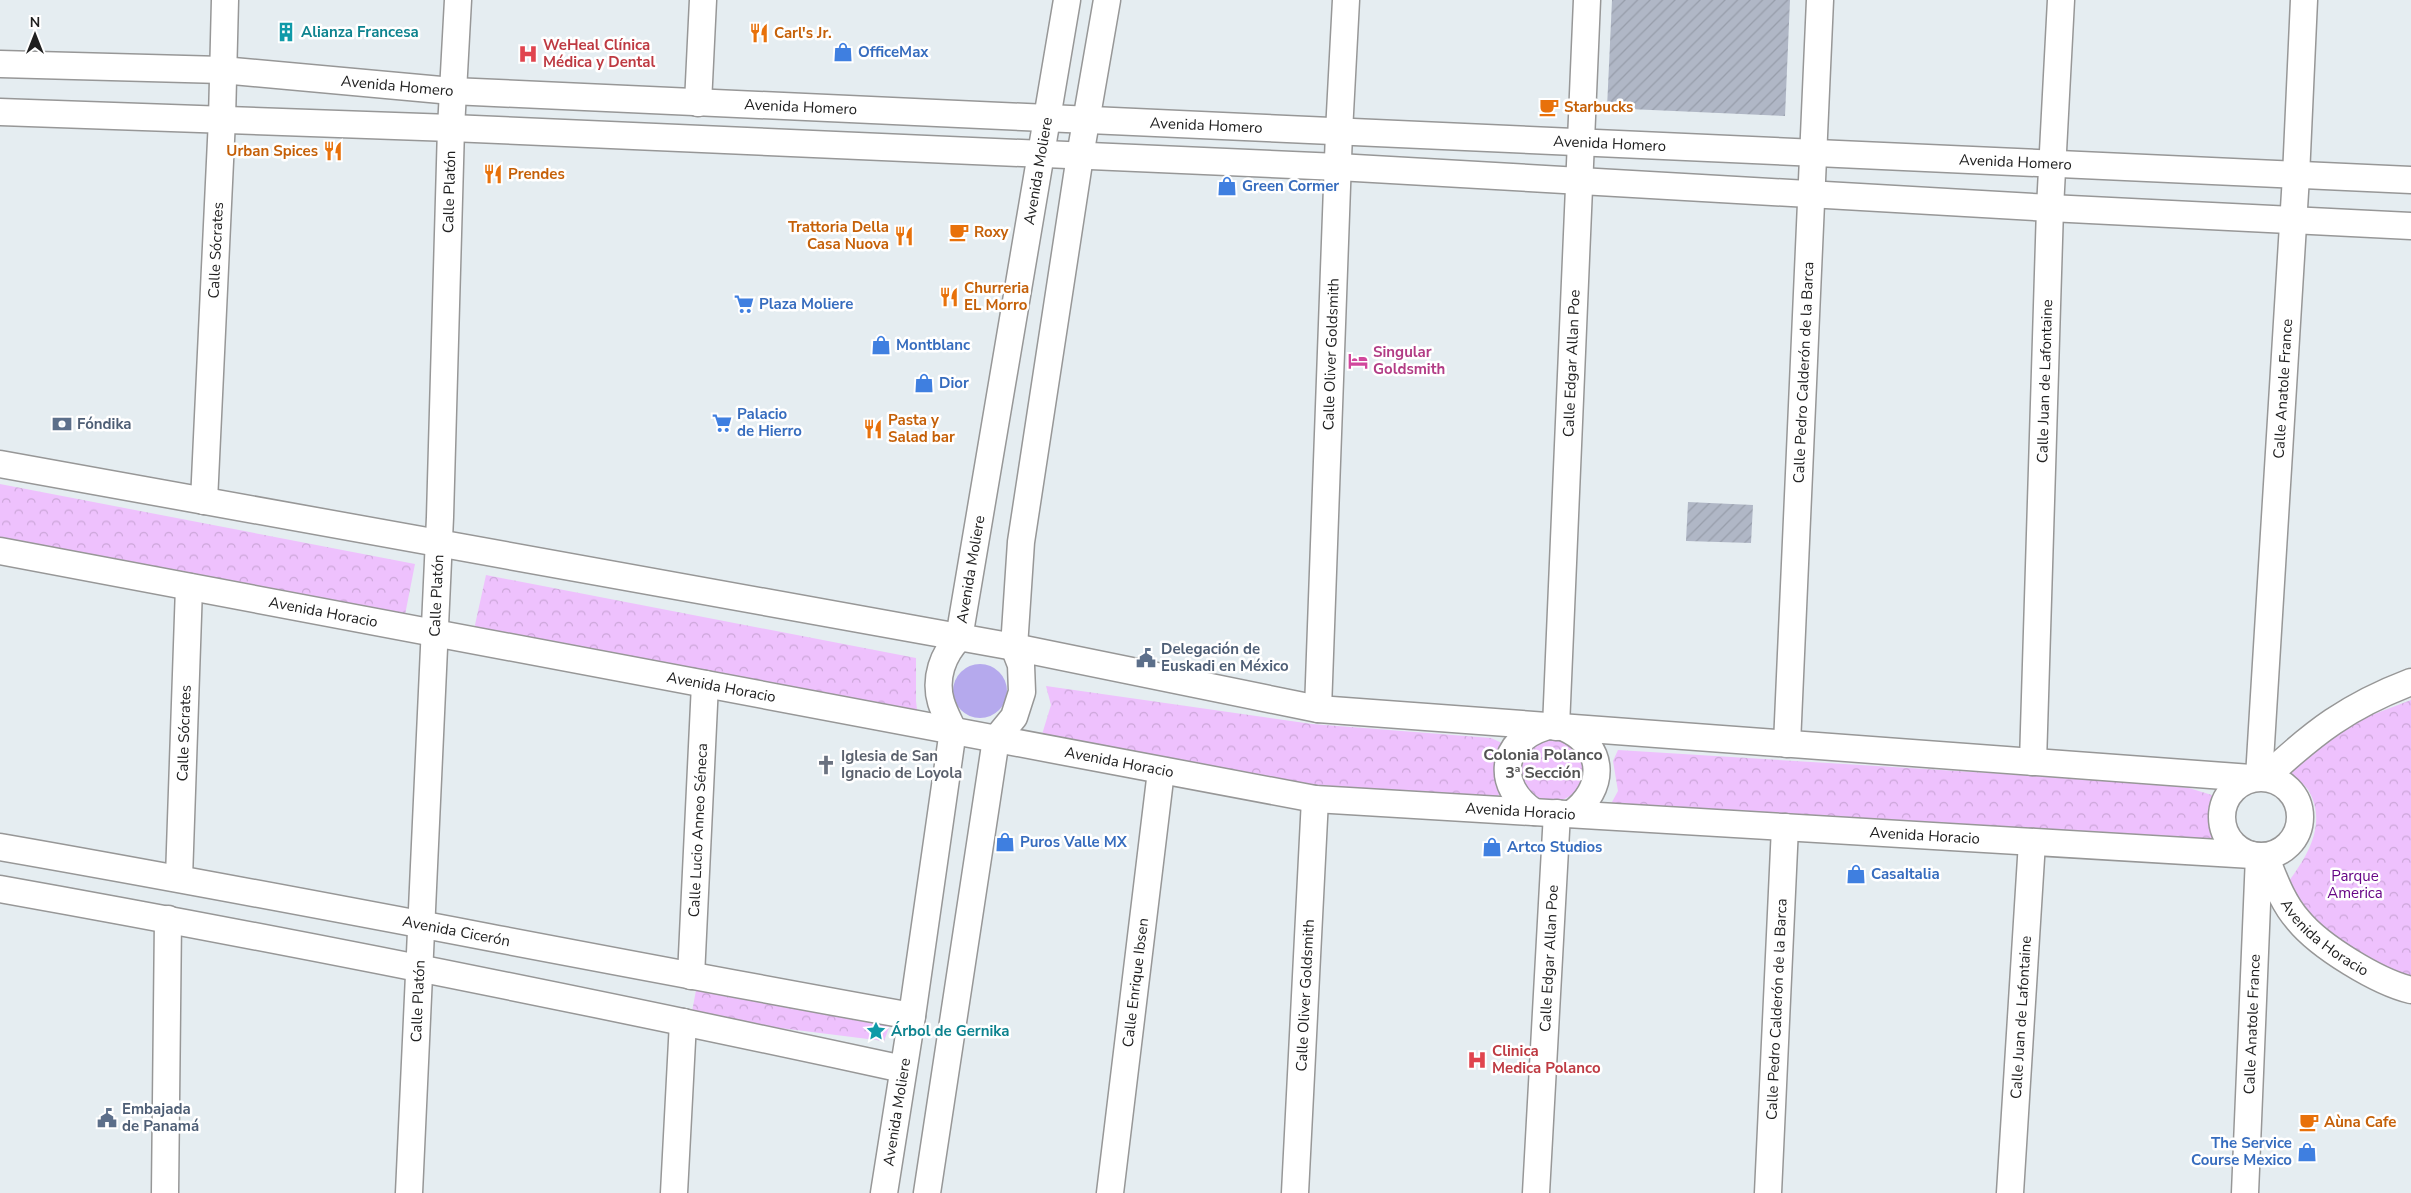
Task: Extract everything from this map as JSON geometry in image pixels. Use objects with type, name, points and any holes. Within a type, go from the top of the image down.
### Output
[{"type":"street","name":"Calle Sócrates","points":[[204,501],[222,119],[225,0]]},
{"type":"street","name":"Calle Platón","points":[[409,1193],[439,543],[452,91],[458,0]]},
{"type":"street","points":[[698,103],[703,0]]},
{"type":"street","name":"Avenida Moliere","points":[[884,1193],[912,1016],[953,730],[941,702],[939,678],[947,653],[959,638],[1067,0]]},
{"type":"street","points":[[927,1193],[996,739],[1014,716],[1022,692],[1022,665],[1014,647],[1022,542],[1080,156],[1107,0]]},
{"type":"street","name":"Calle Oliver Goldsmith","points":[[1318,709],[1339,132],[1346,0]]},
{"type":"street","name":"Calle Edgar Allan Poe","points":[[1555,728],[1587,0]]},
{"type":"street","name":"Calle Pedro Calderón de la Barca","points":[[1787,744],[1820,0]]},
{"type":"street","name":"Calle Juan de Lafontaine","points":[[2034,762],[2050,208],[2061,0]]},
{"type":"street","name":"Calle Anatole France","points":[[2258,777],[2294,219],[2304,0]]},
{"type":"street","name":"Avenida Homero","points":[[0,64],[222,70],[452,91],[698,103],[2411,180]]},
{"type":"street","points":[[0,112],[451,128],[1338,167],[1579,179],[2050,208],[2411,226]]},
{"type":"street","points":[[0,464],[1014,647],[1318,709],[1555,728],[2258,777],[2277,780],[2294,795],[2301,817],[2299,828],[2290,843],[2276,853],[2259,856],[2232,844],[2222,823],[2222,812],[2229,793],[2235,786],[2258,777],[2339,716],[2379,694],[2411,682]]},
{"type":"street","name":"Avenida Horacio","points":[[0,551],[1315,799],[2259,856],[2298,921],[2356,966],[2411,990]]},
{"type":"street","name":"Calle Sócrates","points":[[178,878],[189,587]]},
{"type":"street","name":"Calle Lucio Anneo Séneca","points":[[690,976],[705,684]]},
{"type":"street","points":[[1555,728],[1578,735],[1587,744],[1594,756],[1597,768],[1592,793],[1554,813],[1520,802],[1512,790],[1507,769],[1516,745],[1529,734],[1555,728]]},
{"type":"street","name":"Calle Enrique Ibsen","points":[[1110,1193],[1161,771]]},
{"type":"street","name":"Calle Oliver Goldsmith","points":[[1295,1193],[1315,799]]},
{"type":"street","name":"Calle Edgar Allan Poe","points":[[1536,1193],[1554,813]]},
{"type":"street","name":"Calle Pedro Calderón de la Barca","points":[[1768,1193],[1785,827]]},
{"type":"street","name":"Calle Juan de Lafontaine","points":[[2010,1193],[2032,842]]},
{"type":"street","name":"Avenida Cicerón","points":[[0,847],[421,923],[690,976],[912,1016]]},
{"type":"street","name":"Calle Anatole France","points":[[2245,1193],[2259,856]]},
{"type":"street","points":[[0,889],[168,919],[420,969],[903,1069]]},
{"type":"street","points":[[165,1193],[168,919]]},
{"type":"street","points":[[674,1193],[683,1022]]},
{"type":"shaded area","points":[[1612,0],[1790,0],[1785,116],[1607,108]]},
{"type":"shaded area","points":[[1688,502],[1753,505],[1751,543],[1686,541]]},
{"type":"shaded area","points":[[975,664],[985,664],[995,668],[1003,676],[1007,691],[1003,706],[995,714],[985,718],[975,718],[965,714],[957,706],[953,696],[953,686],[957,676],[965,668]]},
{"type":"green space","points":[[0,484],[415,564],[404,620],[0,542]]},
{"type":"green space","points":[[486,575],[916,658],[918,718],[473,634]]},
{"type":"green space","points":[[1046,686],[1312,724],[1491,738],[1502,743],[1500,794],[1492,800],[1323,794],[1040,741],[1051,705]]},
{"type":"green space","name":"Parque America","points":[[2411,700],[2411,980],[2333,939],[2300,906],[2289,881],[2303,861],[2313,839],[2316,815],[2314,803],[2307,788],[2288,774],[2343,726]]},
{"type":"green space","points":[[1553,739],[1570,744],[1575,748],[1579,753],[1584,770],[1579,787],[1575,792],[1570,796],[1553,801],[1536,796],[1531,792],[1527,787],[1522,770],[1527,753],[1531,748],[1536,744]]},
{"type":"green space","points":[[1618,750],[2135,782],[2189,788],[2215,796],[2209,820],[2218,839],[2213,850],[1614,810],[1612,802],[1618,791],[1613,761]]},
{"type":"green space","points":[[697,985],[890,1025],[884,1041],[691,1017]]},
{"type":"place","name":"Alianza Francesa","points":[[286,32]]},
{"type":"place","name":"Carl's Jr.","points":[[759,33]]},
{"type":"place","name":"OfficeMax","points":[[843,52]]},
{"type":"place","name":"WeHeal Clínica Médica y Dental","points":[[528,54]]},
{"type":"place","name":"Starbucks","points":[[1549,107]]},
{"type":"place","name":"Urban Spices","points":[[333,151]]},
{"type":"place","name":"Prendes","points":[[493,174]]},
{"type":"place","name":"Green Cormer","points":[[1227,186]]},
{"type":"place","name":"Roxy","points":[[959,232]]},
{"type":"place","name":"Trattoria Della Casa Nuova","points":[[904,236]]},
{"type":"place","name":"Churreria EL Morro","points":[[949,297]]},
{"type":"place","name":"Plaza Moliere","points":[[744,304]]},
{"type":"place","name":"Montblanc","points":[[881,345]]},
{"type":"place","name":"Singular Goldsmith","points":[[1358,361]]},
{"type":"place","name":"Dior","points":[[924,383]]},
{"type":"place","name":"Palacio de Hierro","points":[[722,423]]},
{"type":"place","name":"Fóndika","points":[[62,424]]},
{"type":"place","name":"Pasta y Salad bar","points":[[873,429]]},
{"type":"place","name":"Delegación de Euskadi en México","points":[[1146,658]]},
{"type":"place","name":"Iglesia de San Ignacio de Loyola","points":[[826,765]]},
{"type":"place","name":"Puros Valle MX","points":[[1005,842]]},
{"type":"place","name":"Artco Studios","points":[[1492,847]]},
{"type":"place","name":"CasaItalia","points":[[1856,874]]},
{"type":"place","name":"Árbol de Gernika","points":[[876,1031]]},
{"type":"place","name":"Clinica Medica Polanco","points":[[1477,1060]]},
{"type":"place","name":"Embajada de Panamá","points":[[107,1118]]},
{"type":"place","name":"Aùna Cafe","points":[[2309,1122]]},
{"type":"place","name":"The Service Course Mexico","points":[[2307,1152]]},
{"type":"district","name":"Colonia Polanco 3ª Sección","points":[[1543,763]]}]
